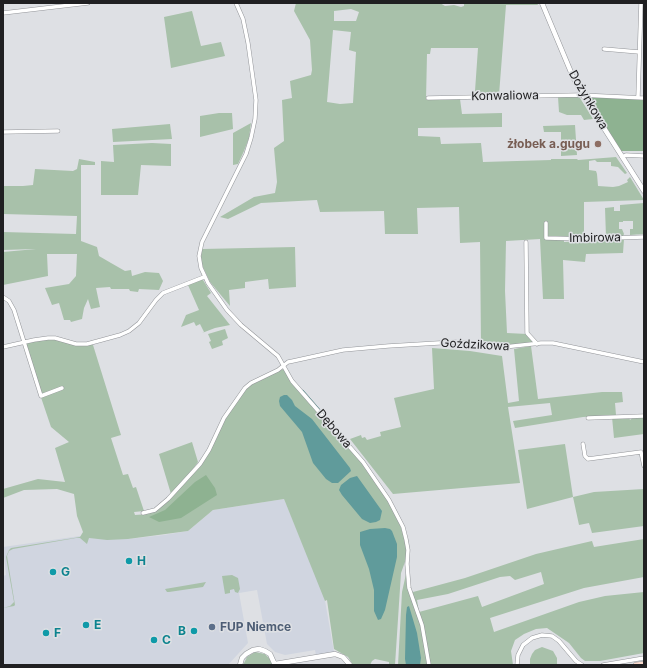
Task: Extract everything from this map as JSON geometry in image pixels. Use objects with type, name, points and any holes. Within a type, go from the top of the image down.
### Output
[{"type":"main road","points":[[636,665],[644,664]]},
{"type":"street","points":[[3,13],[88,3]]},
{"type":"street","name":"Dębowa","points":[[236,3],[243,19],[248,42],[256,100],[255,119],[248,150],[204,238],[199,253],[200,265],[204,277],[230,314],[276,353],[292,381],[369,469],[394,508],[406,539],[408,550],[407,564],[409,588],[422,625],[429,665]]},
{"type":"street","name":"Dożynkowa","points":[[542,3],[582,95],[644,190]]},
{"type":"street","points":[[638,97],[641,3]]},
{"type":"street","points":[[604,49],[639,52]]},
{"type":"street","name":"Konwaliowa","points":[[428,98],[582,95],[644,98]]},
{"type":"street","points":[[3,132],[58,131]]},
{"type":"street","points":[[622,157],[626,155],[644,156]]},
{"type":"street","name":"Imbirowa","points":[[546,223],[546,238],[586,239],[644,237]]},
{"type":"street","points":[[526,242],[527,333],[537,344]]},
{"type":"street","points":[[3,347],[50,338],[84,344],[122,335],[139,323],[157,298],[164,292],[204,277]]},
{"type":"street","points":[[3,297],[8,300],[12,306],[41,396],[62,388]]},
{"type":"street","name":"Goździkowa","points":[[143,513],[155,510],[168,499],[200,464],[209,450],[224,418],[245,388],[251,383],[278,370],[288,362],[323,353],[378,346],[450,342],[504,347],[550,343],[644,362]]},
{"type":"street","points":[[588,418],[644,416]]},
{"type":"street","points":[[583,444],[587,459],[641,452],[644,466]]},
{"type":"street","points":[[517,665],[518,655],[524,644],[533,637],[544,635],[552,636],[561,642],[576,661],[582,665]]},
{"type":"street","points":[[240,665],[242,658],[246,654],[256,649],[262,650],[272,656],[275,665],[335,654],[345,659],[350,665]]},
{"type":"street","points":[[603,665],[644,658]]},
{"type":"shaded area","points":[[284,499],[324,595],[334,652],[316,655],[315,650],[285,655],[275,652],[267,644],[257,590],[239,593],[248,643],[228,665],[3,665],[3,576],[6,575],[3,547],[80,536],[89,538],[128,539],[188,531],[213,510]]},
{"type":"green space","points":[[296,3],[440,3],[445,6],[454,5],[461,7],[464,6],[464,3],[537,3],[538,5],[506,5],[499,95],[480,95],[475,91],[478,48],[431,48],[430,54],[427,54],[426,100],[460,99],[462,114],[502,113],[502,127],[418,128],[418,136],[440,137],[441,144],[481,143],[483,162],[551,159],[578,160],[616,157],[627,173],[625,174],[618,167],[611,166],[611,162],[597,162],[595,160],[589,161],[589,170],[596,171],[598,186],[619,186],[628,182],[627,180],[630,177],[644,200],[584,202],[584,237],[564,238],[564,242],[624,239],[623,253],[586,254],[585,262],[563,260],[564,299],[543,299],[540,239],[506,241],[505,291],[507,333],[527,334],[534,342],[509,346],[481,344],[480,242],[460,243],[459,207],[417,208],[418,234],[385,234],[384,211],[320,212],[317,200],[261,203],[228,219],[220,217],[254,197],[275,193],[277,182],[274,148],[284,141],[282,100],[292,98],[290,81],[311,75],[312,70],[310,40],[294,11]],"holes":[[[351,9],[359,12],[356,21],[334,21],[334,11]],[[333,30],[351,32],[349,50],[356,52],[353,103],[340,104],[327,102]]]},
{"type":"green space","points":[[192,11],[201,46],[221,42],[225,56],[171,68],[164,17]]},
{"type":"green space","points":[[577,96],[580,98],[593,119],[584,120],[581,115],[567,115],[559,112],[558,97]]},
{"type":"green space","points":[[586,96],[644,99],[644,151],[621,151]]},
{"type":"green space","points":[[219,113],[232,113],[233,129],[200,137],[200,116]]},
{"type":"green space","points":[[251,123],[249,138],[244,151],[238,164],[233,165],[233,133]]},
{"type":"green space","points":[[170,124],[172,139],[113,142],[112,129]]},
{"type":"green space","points":[[575,125],[577,155],[561,156],[561,132],[544,132],[543,126]]},
{"type":"green space","points":[[152,143],[171,144],[171,166],[141,165],[138,195],[101,195],[101,161],[114,162],[113,145]]},
{"type":"green space","points":[[79,159],[95,162],[95,165],[81,165],[81,241],[97,247],[99,256],[111,263],[125,271],[131,270],[132,276],[145,272],[159,273],[163,281],[159,290],[139,289],[138,292],[130,291],[129,289],[111,289],[110,287],[96,288],[100,307],[91,309],[88,299],[84,308],[82,319],[71,322],[70,320],[64,320],[59,303],[52,305],[45,288],[69,284],[76,276],[77,254],[47,254],[48,276],[3,285],[3,252],[36,249],[3,250],[3,232],[76,234],[77,216],[3,214],[3,186],[33,185],[35,169],[73,171],[77,169]]},
{"type":"green space","points":[[644,203],[644,234],[630,235],[630,229],[633,229],[633,221],[623,221],[619,222],[619,229],[622,229],[624,234],[623,236],[606,237],[605,208],[614,207],[614,211],[620,211],[620,205]]},
{"type":"green space","points":[[295,247],[296,287],[269,289],[268,279],[245,282],[245,288],[229,290],[230,306],[210,282],[202,265],[202,249]]},
{"type":"green space","points":[[203,280],[211,293],[207,296],[230,325],[215,328],[202,333],[204,332],[200,324],[196,326],[194,322],[181,327],[186,315],[199,310],[188,285]]},
{"type":"green space","points":[[225,329],[228,338],[222,341],[223,345],[212,349],[208,334]]},
{"type":"green space","points":[[44,339],[93,345],[121,435],[111,438],[123,475],[128,474],[133,488],[136,487],[144,511],[134,512],[135,515],[148,514],[158,509],[200,464],[224,418],[245,388],[268,374],[284,369],[290,379],[360,460],[401,520],[399,522],[407,550],[406,559],[401,573],[395,665],[389,665],[389,662],[375,659],[370,665],[353,665],[348,657],[334,649],[327,600],[325,601],[284,499],[213,510],[188,531],[128,539],[107,540],[89,538],[87,544],[80,538],[76,538],[13,549],[9,551],[7,556],[15,605],[3,608],[10,606],[14,602],[6,557],[9,550],[11,548],[80,537],[83,532],[77,516],[74,494],[57,489],[24,490],[3,498],[3,489],[38,479],[65,482],[55,448],[69,442],[51,427],[23,344]]},
{"type":"green space","points":[[531,346],[538,399],[602,392],[622,392],[623,402],[615,403],[616,415],[583,417],[515,428],[513,421],[552,415],[550,403],[508,407],[520,483],[393,494],[350,439],[361,435],[362,438],[365,437],[367,440],[381,436],[380,432],[401,427],[394,398],[434,389],[432,348],[470,351],[502,356],[508,403],[519,401],[514,349]]},
{"type":"green space","points":[[612,417],[629,417],[630,420],[633,417],[644,417],[644,434],[614,438]]},
{"type":"green space","points":[[192,442],[198,462],[171,494],[159,454]]},
{"type":"green space","points":[[565,444],[573,497],[527,509],[518,450]]},
{"type":"green space","points":[[206,475],[215,488],[217,495],[181,518],[159,522],[149,517],[165,510],[195,482]]},
{"type":"green space","points":[[644,489],[644,526],[592,533],[589,523],[579,525],[573,497],[594,492]]},
{"type":"green space","points":[[644,539],[644,577],[584,588],[490,618],[494,632],[579,602],[605,596],[644,592],[644,653],[600,661],[585,661],[569,643],[547,628],[536,629],[515,640],[511,651],[513,665],[398,665],[402,592],[406,574],[407,588],[413,592],[465,578],[536,554],[592,541],[594,547]],"holes":[[[541,572],[544,584],[482,607],[478,596],[419,612],[417,600],[448,594],[500,577],[510,576],[515,580]]]},
{"type":"green space","points":[[232,575],[238,578],[240,589],[238,593],[235,592],[234,589],[230,590],[230,593],[225,594],[222,576]]},
{"type":"green space","points":[[206,582],[203,587],[169,592],[165,589]]},
{"type":"green space","points":[[542,647],[553,651],[557,658],[557,665],[530,665],[532,654],[535,650]]},
{"type":"green space","points":[[255,652],[265,654],[273,665],[243,665],[247,657]]},
{"type":"water","points":[[287,395],[295,406],[312,419],[350,468],[351,471],[338,483],[332,483],[326,479],[313,463],[302,432],[280,406],[280,397]]},
{"type":"water","points":[[357,476],[382,511],[380,520],[376,522],[370,523],[362,519],[339,490],[341,485],[350,478]]},
{"type":"water","points":[[385,528],[392,531],[397,544],[397,557],[385,610],[381,619],[378,620],[374,611],[374,590],[369,569],[360,545],[360,532],[370,529]]},
{"type":"water","points":[[409,606],[417,633],[421,658],[420,665],[406,665],[406,615],[407,607]]},
{"type":"waterway","points":[[303,390],[323,413]]},
{"type":"place","name":"żłobek a.gugu","points":[[598,144]]},
{"type":"place","name":"H","points":[[129,561]]},
{"type":"place","name":"G","points":[[53,572]]},
{"type":"place","name":"E","points":[[86,625]]},
{"type":"place","name":"FUP Niemce","points":[[212,627]]},
{"type":"place","name":"B","points":[[194,631]]},
{"type":"place","name":"F","points":[[46,633]]},
{"type":"place","name":"C","points":[[154,640]]}]
